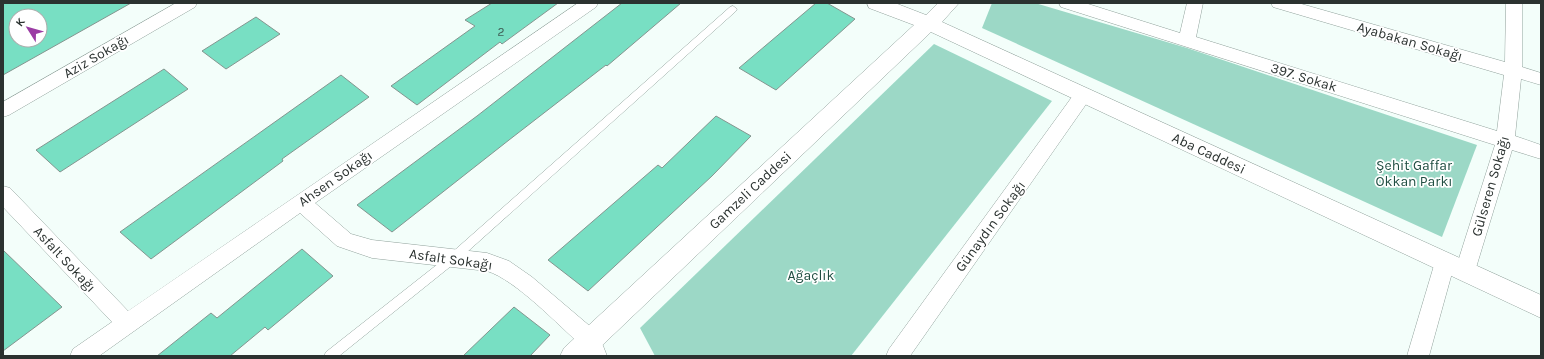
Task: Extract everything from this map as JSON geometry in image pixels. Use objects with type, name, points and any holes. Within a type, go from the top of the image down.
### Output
[{"type":"street","name":"Aziz Sokağı","points":[[3,110],[189,3]]},
{"type":"street","name":"Ahsen Sokağı","points":[[81,356],[590,3]]},
{"type":"street","name":"Aba Caddesi","points":[[876,3],[928,23],[1541,307]]},
{"type":"street","name":"Gamzeli Caddesi","points":[[573,356],[593,348],[950,3]]},
{"type":"street","name":"397. Sokak","points":[[1067,3],[1541,152]]},
{"type":"street","points":[[1187,40],[1195,3]]},
{"type":"street","name":"Ayabakan Sokağı","points":[[1279,3],[1541,79]]},
{"type":"street","name":"Gülseren Sokağı","points":[[1465,272],[1505,141],[1513,70],[1514,3]]},
{"type":"street","name":"Günaydın Sokağı","points":[[897,356],[1083,95]]},
{"type":"street","name":"Asfalt Sokağı","points":[[3,194],[127,324]]},
{"type":"street","name":"Asfalt Sokağı","points":[[301,202],[344,240],[357,245],[452,259],[487,262],[502,266],[525,283],[593,348]]},
{"type":"street","points":[[1418,356],[1445,262]]},
{"type":"lane","points":[[330,356],[452,259],[733,9]]},
{"type":"green space","name":"Şehit Gaffar Okkan Parkı","points":[[992,3],[1035,3],[1187,48],[1477,145],[1442,237],[982,28]]},
{"type":"green space","name":"Ağaçlık","points":[[934,44],[1052,101],[851,356],[655,356],[640,328]]},
{"type":"building","points":[[3,3],[131,3],[3,75]]},
{"type":"building","points":[[492,3],[558,3],[502,44],[500,42],[417,105],[391,86],[475,26],[465,20]]},
{"type":"building","points":[[622,3],[681,3],[607,66],[606,65],[392,232],[357,205],[477,116]]},
{"type":"building","points":[[816,3],[827,3],[855,19],[776,90],[739,68]]},
{"type":"building","points":[[256,17],[280,34],[226,69],[202,51]]},
{"type":"building","points":[[164,69],[188,89],[60,172],[36,150]]},
{"type":"building","points":[[341,75],[369,97],[282,159],[283,161],[151,259],[120,232]]},
{"type":"building","points":[[716,116],[751,136],[712,176],[588,291],[548,260],[658,165],[662,168]]},
{"type":"building","points":[[302,249],[333,276],[268,330],[265,327],[230,356],[157,356],[211,313],[217,318]]},
{"type":"building","points":[[3,250],[62,307],[3,351]]},
{"type":"building","points":[[514,307],[550,335],[530,356],[463,356]]}]
